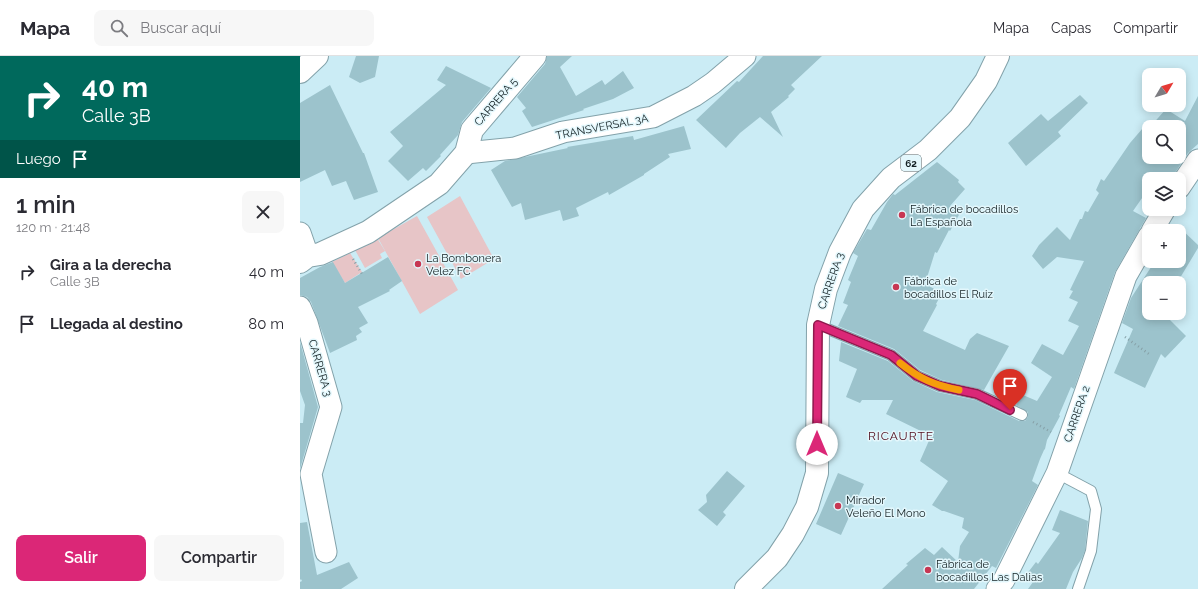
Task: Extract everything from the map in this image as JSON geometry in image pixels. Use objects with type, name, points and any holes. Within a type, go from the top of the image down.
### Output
[{"type":"main road","points":[[300,72],[318,56]]},
{"type":"main road","name":"CARRERA 5","points":[[466,153],[472,130],[536,56]]},
{"type":"main road","name":"CARRERA 3","points":[[746,589],[777,558],[793,534],[807,507],[817,473],[818,325],[831,275],[852,229],[863,209],[891,178],[928,150],[960,118],[986,81],[998,56]]},
{"type":"main road","points":[[304,259],[320,254],[368,232],[439,184],[466,153]]},
{"type":"street","name":"TRANSVERSAL 3A","points":[[466,153],[515,148],[563,132],[653,117],[674,107],[706,88],[744,56]]},
{"type":"street","points":[[1186,178],[1198,160]]},
{"type":"street","points":[[300,233],[304,259]]},
{"type":"street","name":"CARRERA 2","points":[[997,589],[1004,580],[1057,473],[1126,276],[1142,248]]},
{"type":"street","name":"CARRERA 3","points":[[300,307],[308,323],[331,407],[311,474],[326,552]]},
{"type":"lane","points":[[818,325],[891,355],[917,376],[940,386],[977,394],[1022,415]]},
{"type":"lane","points":[[1057,473],[1091,491],[1096,509],[1091,551],[1078,589]]},
{"type":"path","points":[[1108,326],[1149,354]]},
{"type":"path","points":[[1022,415],[1067,442]]},
{"type":"shaded area","points":[[460,196],[494,259],[461,279],[427,217]]},
{"type":"shaded area","name":"La Bombonera Velez FC","points":[[417,216],[458,290],[420,314],[378,238]]},
{"type":"shaded area","points":[[377,238],[385,251],[380,254],[382,258],[365,268],[355,250]]},
{"type":"shaded area","points":[[350,253],[362,272],[345,283],[332,262]]},
{"type":"building","points":[[356,56],[379,56],[375,77],[360,83],[349,77]]},
{"type":"building","points":[[547,56],[572,56],[560,67],[576,96],[602,80],[605,85],[623,71],[634,88],[613,99],[532,127],[522,111],[526,108],[517,97],[545,64]]},
{"type":"building","points":[[763,56],[822,56],[791,85],[795,89],[788,96],[789,97],[771,112],[783,137],[760,117],[740,133],[726,148],[696,120],[737,81],[739,82]]},
{"type":"building","points":[[446,66],[491,88],[462,122],[458,135],[440,155],[441,156],[426,171],[423,168],[408,181],[388,161],[403,146],[390,132],[446,85],[437,80]]},
{"type":"building","points":[[330,85],[364,153],[378,192],[354,200],[346,181],[332,186],[325,170],[300,182],[300,103]]},
{"type":"building","points":[[1080,95],[1088,103],[1058,132],[1061,136],[1026,166],[1008,143],[1041,114],[1048,121]]},
{"type":"building","points":[[1198,96],[1198,144],[1186,156],[1186,120]]},
{"type":"building","points":[[1163,112],[1171,112],[1183,120],[1156,120]]},
{"type":"building","points":[[684,126],[691,149],[668,154],[670,157],[644,175],[609,195],[608,192],[576,208],[579,216],[563,221],[560,210],[525,220],[521,203],[512,207],[491,170],[505,161],[568,148],[567,147],[633,136],[634,140]]},
{"type":"building","points":[[1142,129],[1142,164],[1181,164],[1176,172],[1142,172],[1142,198],[1133,211],[1146,218],[1115,272],[1074,389],[1071,387],[1059,415],[1060,416],[1047,440],[1045,449],[1032,481],[1038,485],[996,568],[992,566],[974,589],[882,589],[908,565],[906,564],[925,548],[934,555],[942,547],[958,562],[960,546],[969,532],[962,528],[964,518],[942,511],[932,505],[948,481],[920,461],[931,436],[886,414],[893,400],[862,400],[860,403],[846,397],[857,369],[839,361],[841,342],[888,361],[913,381],[937,392],[975,400],[1019,421],[1025,421],[1028,417],[1028,412],[1016,405],[1023,395],[1037,401],[1052,377],[1031,363],[1042,344],[1063,355],[1079,326],[1068,321],[1078,302],[1069,298],[1073,291],[1070,290],[1084,261],[1057,257],[1043,269],[1032,256],[1039,245],[1057,227],[1070,240],[1080,219],[1082,219],[1085,211],[1088,212],[1099,193],[1096,190],[1101,179],[1104,181],[1130,143]]},
{"type":"building","points":[[937,162],[959,180],[958,182],[965,189],[950,206],[960,213],[937,253],[935,252],[925,284],[942,293],[923,331],[965,350],[970,339],[977,333],[1009,346],[984,390],[942,380],[920,370],[894,349],[838,326],[848,305],[843,303],[851,282],[848,280],[858,256],[853,253],[867,229],[871,230],[893,194],[895,195]]},
{"type":"building","points":[[1186,234],[1198,245],[1198,248],[1186,268]]},
{"type":"building","points":[[388,257],[402,281],[389,290],[390,291],[358,307],[368,323],[359,328],[362,332],[356,336],[357,340],[330,353],[311,302],[307,297],[300,295],[300,278],[333,262],[345,283]]},
{"type":"building","points":[[1150,268],[1186,268],[1181,276],[1145,276]]},
{"type":"building","points":[[1142,281],[1142,320],[1170,320],[1186,336],[1165,358],[1161,354],[1145,388],[1114,373],[1133,329],[1122,323],[1131,298]]},
{"type":"building","points":[[300,342],[318,407],[300,469],[300,423],[303,423],[305,405],[300,391]]},
{"type":"building","points":[[727,471],[745,486],[723,512],[726,515],[717,526],[698,510],[707,502],[706,495]]},
{"type":"building","points":[[838,473],[864,484],[841,535],[816,524]]},
{"type":"building","points":[[1060,510],[1088,521],[1085,550],[1082,558],[1073,572],[1066,589],[1028,589],[1033,582],[1026,575],[1036,562],[1038,564],[1060,533],[1052,530]]},
{"type":"building","points":[[307,522],[317,575],[349,562],[358,578],[341,589],[300,589],[300,582],[302,581],[301,579],[300,580],[300,523]]},
{"type":"slow traffic","points":[[900,363],[917,376],[940,386],[959,390]]},
{"type":"place","name":"Fábrica de bocadillos La Española","points":[[902,215]]},
{"type":"place","name":"La Bombonera Velez FC","points":[[418,264]]},
{"type":"place","name":"Fábrica de bocadillos El Ruiz","points":[[896,287]]},
{"type":"place","name":"Mirador Veleño El Mono","points":[[838,506]]},
{"type":"place","name":"Fábrica de bocadillos Las Dalias","points":[[928,570]]},
{"type":"district","name":"RICAURTE","points":[[901,436]]},
{"type":"route","points":[[817,444],[818,325],[891,355],[917,376],[940,386],[977,394],[1010,410]]}]
